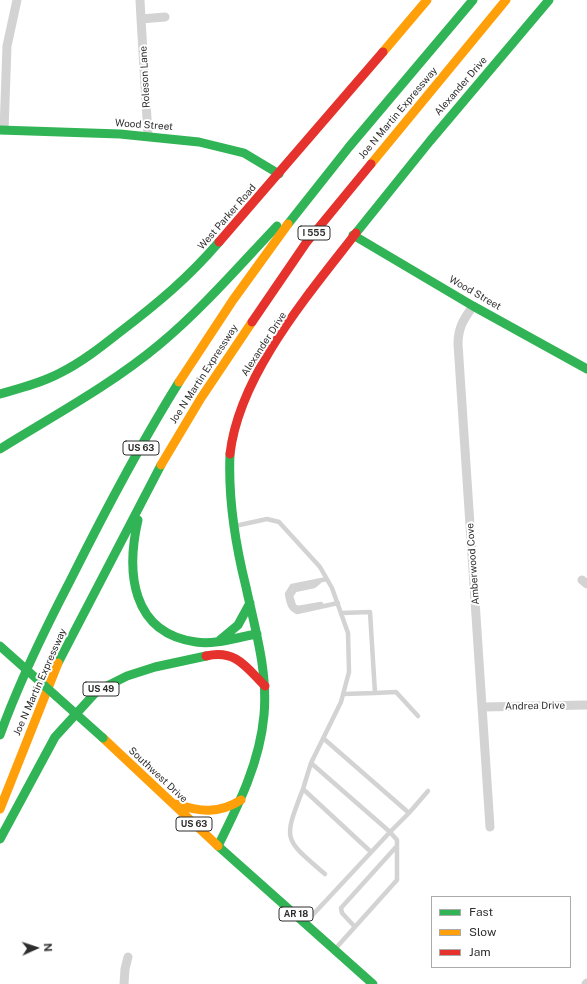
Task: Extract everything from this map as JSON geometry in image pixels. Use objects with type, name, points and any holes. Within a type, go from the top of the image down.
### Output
[{"type":"main road","name":"West Parker Road","points":[[0,394],[39,383],[88,357],[168,294],[199,265],[279,174],[427,0]]},
{"type":"main road","name":"Joe N Martin Expressway","points":[[0,735],[13,697],[37,645],[92,536],[153,426],[233,300],[320,184],[473,0]]},
{"type":"main road","name":"Joe N Martin Expressway","points":[[0,809],[58,663],[149,486],[200,398],[306,243],[506,0]]},
{"type":"main road","name":"Alexander Drive","points":[[218,846],[251,779],[264,726],[266,686],[255,645],[257,634],[230,505],[230,454],[236,424],[244,399],[256,373],[274,345],[353,235],[408,165],[549,0]]},
{"type":"main road","name":"Wood Street","points":[[2,130],[148,135],[202,142],[234,150],[261,161],[279,174]]},
{"type":"main road","points":[[0,449],[118,375],[159,344],[185,322],[320,184]]},
{"type":"main road","name":"Wood Street","points":[[353,235],[473,306],[587,369]]},
{"type":"main road","points":[[149,486],[135,530],[131,554],[131,577],[136,596],[148,616],[166,632],[184,640],[196,642],[257,634]]},
{"type":"main road","points":[[220,640],[238,625],[250,603]]},
{"type":"main road","name":"Southwest Drive","points":[[0,646],[103,738],[218,846],[335,949],[372,984]]},
{"type":"main road","name":"US 49","points":[[0,839],[55,737],[97,691],[127,676],[155,667],[239,648]]},
{"type":"main road","points":[[219,653],[233,657],[246,665],[266,686]]},
{"type":"main road","points":[[170,802],[197,810],[210,812],[230,808],[241,800]]},
{"type":"street","points":[[2,130],[7,46],[17,0]]},
{"type":"street","name":"Roleson Lane","points":[[140,0],[148,135]]},
{"type":"street","points":[[141,19],[165,17]]},
{"type":"street","name":"Amberwood Cove","points":[[473,306],[461,323],[458,332],[458,344],[490,827]]},
{"type":"street","name":"Andrea Drive","points":[[483,707],[587,705]]},
{"type":"street","points":[[124,984],[125,969],[128,957]]},
{"type":"lane","points":[[234,526],[267,519],[279,522],[320,567],[338,604],[348,633],[349,672],[343,694],[311,763],[289,827],[290,840],[296,849],[325,874]]},
{"type":"lane","points":[[327,579],[292,586],[287,594],[289,606],[297,612],[338,604]]},
{"type":"lane","points":[[341,613],[370,612],[375,693]]},
{"type":"lane","points":[[343,694],[396,692],[418,716]]},
{"type":"lane","points":[[323,738],[409,813]]},
{"type":"lane","points":[[311,763],[390,832],[397,840],[397,880],[335,949]]},
{"type":"lane","points":[[303,789],[371,852]]},
{"type":"lane","points":[[305,923],[428,791]]},
{"type":"lane","points":[[355,927],[342,913],[341,908],[397,847]]},
{"type":"traffic: fast","points":[[288,224],[349,147],[473,0]]},
{"type":"traffic: fast","points":[[356,233],[430,141],[549,0]]},
{"type":"traffic: fast","points":[[0,130],[120,134],[199,142],[244,153],[279,174]]},
{"type":"traffic: fast","points":[[0,449],[102,387],[160,344],[176,331],[205,302],[277,226]]},
{"type":"traffic: fast","points":[[353,235],[473,306],[587,369]]},
{"type":"traffic: fast","points":[[0,394],[53,377],[91,354],[172,290],[219,242]]},
{"type":"traffic: fast","points":[[0,735],[24,676],[60,600],[122,480],[179,382]]},
{"type":"traffic: fast","points":[[218,846],[241,798],[253,766],[262,732],[265,699],[260,650],[233,521],[230,488],[230,454]]},
{"type":"traffic: fast","points":[[58,663],[161,465]]},
{"type":"traffic: fast","points":[[138,520],[134,540],[134,579],[138,597],[146,613],[158,626],[174,636],[204,643],[219,642],[257,634]]},
{"type":"traffic: fast","points":[[220,640],[238,625],[250,603]]},
{"type":"traffic: fast","points":[[0,646],[103,738]]},
{"type":"traffic: fast","points":[[0,839],[55,737],[97,691],[127,676],[155,667],[206,656]]},
{"type":"traffic: fast","points":[[218,846],[373,984]]},
{"type":"traffic: slow","points":[[383,52],[427,0]]},
{"type":"traffic: slow","points":[[371,164],[506,0]]},
{"type":"traffic: slow","points":[[179,382],[233,300],[288,224]]},
{"type":"traffic: slow","points":[[161,465],[201,398],[252,322]]},
{"type":"traffic: slow","points":[[0,809],[58,663]]},
{"type":"traffic: slow","points":[[103,738],[218,846]]},
{"type":"traffic: slow","points":[[176,804],[193,809],[217,810],[233,805],[241,800]]},
{"type":"traffic: jam","points":[[219,242],[383,52]]},
{"type":"traffic: jam","points":[[252,322],[306,243],[371,164]]},
{"type":"traffic: jam","points":[[230,454],[236,424],[247,395],[261,366],[297,309],[356,233]]},
{"type":"traffic: jam","points":[[206,656],[216,654],[233,657],[246,666],[265,686]]}]
